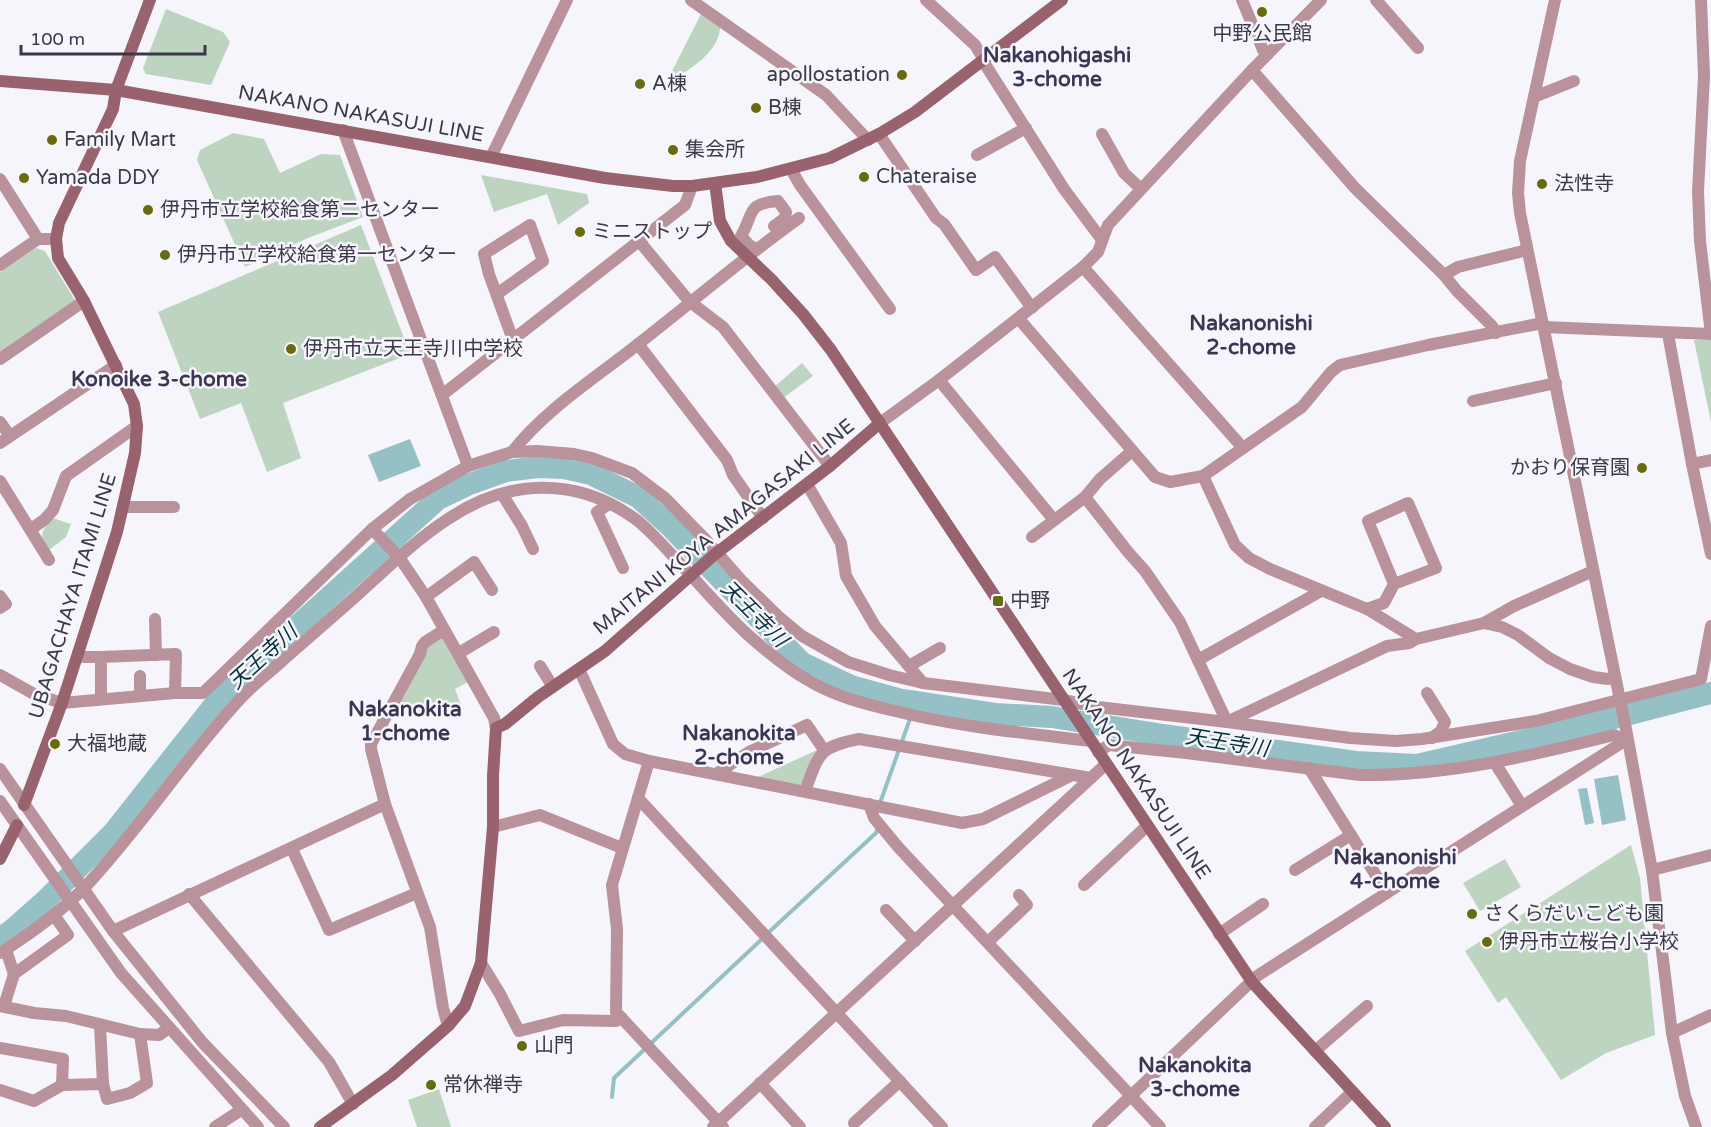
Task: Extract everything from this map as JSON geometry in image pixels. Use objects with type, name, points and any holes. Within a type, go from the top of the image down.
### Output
[{"type":"main road","points":[[56,239],[59,223],[113,109],[116,90],[150,0]]},
{"type":"main road","points":[[715,183],[791,170],[830,158],[874,137],[915,112],[1062,0]]},
{"type":"main road","name":"NAKANO NAKASUJI LINE","points":[[0,81],[116,90],[605,178],[673,186],[715,183]]},
{"type":"main road","name":"MAITANI KOYA AMAGASAKI LINE","points":[[496,728],[505,724],[605,651],[693,573],[830,466],[879,423],[831,350],[803,314],[771,279],[750,250],[731,241],[720,221],[715,183]]},
{"type":"main road","name":"UBAGACHAYA ITAMI LINE","points":[[24,805],[62,703],[117,532],[135,453],[137,426],[134,404],[84,301],[58,258],[56,239]]},
{"type":"main road","name":"NAKANO NAKASUJI LINE","points":[[879,423],[1252,982],[1385,1127]]},
{"type":"main road","points":[[320,1127],[392,1076],[448,1026],[465,1006],[481,963],[493,827],[496,728]]},
{"type":"main road","points":[[0,859],[17,825]]},
{"type":"street","points":[[491,157],[567,0]]},
{"type":"street","points":[[691,0],[826,94],[874,137],[936,218],[944,224],[976,270],[995,257],[1032,308]]},
{"type":"street","points":[[926,0],[975,45],[1064,189],[1102,240]]},
{"type":"street","points":[[1242,0],[1263,50],[1268,54]]},
{"type":"street","points":[[879,423],[1019,319],[1083,267],[1098,252],[1108,225],[1252,70],[1321,0]]},
{"type":"street","points":[[1376,0],[1418,48]]},
{"type":"street","points":[[1555,0],[1518,175],[1520,213],[1620,702],[1652,870],[1672,1033],[1685,1096],[1695,1127]]},
{"type":"street","points":[[1019,319],[1155,477],[1170,482],[1203,476],[1302,406],[1331,372],[1340,365],[1428,345],[1544,325],[1668,334],[1711,334],[1700,241],[1705,191],[1701,0]]},
{"type":"street","points":[[1252,70],[1355,188],[1444,275],[1496,333]]},
{"type":"street","points":[[1534,97],[1574,81]]},
{"type":"street","points":[[977,155],[1026,128]]},
{"type":"street","points":[[343,130],[468,466]]},
{"type":"street","points":[[1102,134],[1124,172],[1141,189]]},
{"type":"street","points":[[791,170],[836,243],[880,287],[890,309]]},
{"type":"street","points":[[0,179],[5,196],[38,239]]},
{"type":"street","points":[[442,395],[685,205],[692,186]]},
{"type":"street","points":[[512,452],[530,430],[584,384],[638,344],[750,250],[799,218]]},
{"type":"street","points":[[497,294],[543,261],[530,225],[484,254],[497,294],[513,340]]},
{"type":"street","points":[[0,265],[38,239],[56,239]]},
{"type":"street","points":[[639,241],[689,302],[723,327],[830,466]]},
{"type":"street","points":[[1444,275],[1458,267],[1527,250]]},
{"type":"street","points":[[1083,267],[1243,448]]},
{"type":"street","points":[[0,359],[84,301]]},
{"type":"street","points":[[1668,334],[1711,554]]},
{"type":"street","points":[[638,344],[727,460],[733,475],[763,518]]},
{"type":"street","points":[[0,422],[5,440],[116,365]]},
{"type":"street","points":[[939,380],[1054,520]]},
{"type":"street","points":[[1473,401],[1492,393],[1556,384]]},
{"type":"street","points":[[31,529],[53,510],[66,476],[137,426]]},
{"type":"street","points":[[0,675],[34,694],[62,703],[176,693],[203,693],[410,499],[468,466],[512,452],[537,451],[592,458],[632,474],[665,498],[741,580],[802,636],[848,662],[923,683],[1350,738],[1396,741],[1432,738],[1536,721],[1620,702],[1701,679],[1711,626]]},
{"type":"street","points":[[1032,537],[1085,497],[1100,479],[1132,451]]},
{"type":"street","points":[[1692,464],[1711,460]]},
{"type":"street","points":[[1203,476],[1235,545],[1249,558],[1367,609],[1416,639]]},
{"type":"street","points":[[0,481],[49,560]]},
{"type":"street","points":[[807,484],[841,543],[846,576],[875,626],[923,683]]},
{"type":"street","points":[[14,974],[3,951],[54,915],[123,844],[218,724],[245,694],[397,555],[471,505],[522,489],[565,489],[586,493],[624,511],[645,526],[693,573],[746,633],[807,680],[864,704],[910,715],[990,729],[1089,738]]},
{"type":"street","points":[[501,494],[522,526],[533,549]]},
{"type":"street","points":[[1085,497],[1156,587],[1180,622],[1227,722]]},
{"type":"street","points":[[1367,609],[1370,606],[1384,603],[1394,584],[1436,568],[1408,503],[1368,521],[1394,584]]},
{"type":"street","points":[[609,504],[597,512],[623,568]]},
{"type":"street","points":[[123,507],[166,509]]},
{"type":"street","points":[[375,532],[397,555],[426,597],[494,718],[496,728]]},
{"type":"street","points":[[426,597],[474,562],[492,590]]},
{"type":"street","points":[[1227,722],[1387,646],[1409,643],[1416,639],[1484,623],[1514,606],[1593,572]]},
{"type":"street","points":[[1198,660],[1321,591]]},
{"type":"street","points":[[0,596],[6,604],[0,608]]},
{"type":"street","points":[[155,619],[156,655]]},
{"type":"street","points":[[1484,623],[1502,627],[1570,669],[1593,677],[1608,679],[1615,677]]},
{"type":"street","points":[[444,630],[422,646],[420,654],[371,744],[386,804],[430,927],[448,1026]]},
{"type":"street","points":[[459,653],[494,632]]},
{"type":"street","points":[[909,666],[940,648]]},
{"type":"street","points":[[78,653],[84,657],[176,654],[176,693]]},
{"type":"street","points":[[100,657],[101,699]]},
{"type":"street","points":[[540,666],[553,687]]},
{"type":"street","points":[[579,669],[614,744],[625,754],[649,761],[962,823],[983,819],[1072,775]]},
{"type":"street","points":[[140,676],[140,696]]},
{"type":"street","points":[[1426,693],[1445,722],[1441,731],[1432,738]]},
{"type":"street","points":[[716,774],[749,752],[807,725],[824,750]]},
{"type":"street","points":[[1098,752],[1108,746],[1186,753],[1360,776],[1389,776],[1470,768],[1626,734]]},
{"type":"street","points":[[1098,1127],[1257,976],[1522,806],[1626,734]]},
{"type":"street","points":[[805,791],[817,758],[824,750],[839,743],[859,739],[1091,778]]},
{"type":"street","points":[[649,761],[612,885],[617,929],[616,1012],[718,1125],[760,1083],[1106,764]]},
{"type":"street","points":[[1495,763],[1522,806]]},
{"type":"street","points":[[1309,768],[1387,893]]},
{"type":"street","points":[[0,769],[113,931],[202,1042],[284,1127]]},
{"type":"street","points":[[638,798],[942,1127]]},
{"type":"street","points":[[0,801],[121,973],[258,1127]]},
{"type":"street","points":[[113,931],[386,804]]},
{"type":"street","points":[[869,804],[874,818],[1160,1127]]},
{"type":"street","points":[[493,827],[540,815],[622,848]]},
{"type":"street","points":[[1084,885],[1098,879],[1147,826]]},
{"type":"street","points":[[1295,870],[1351,835]]},
{"type":"street","points":[[292,849],[328,930],[417,893]]},
{"type":"street","points":[[1652,870],[1711,855]]},
{"type":"street","points":[[189,894],[329,1062],[353,1104]]},
{"type":"street","points":[[1219,934],[1263,904]]},
{"type":"street","points":[[988,942],[1028,905]]},
{"type":"street","points":[[886,910],[915,940]]},
{"type":"street","points":[[54,915],[68,935],[14,974],[2,1006],[34,1013],[66,1016],[140,1034],[159,1035],[169,1029]]},
{"type":"street","points":[[481,963],[501,994],[519,1031],[562,1020],[616,1021],[622,1018]]},
{"type":"street","points":[[1315,1051],[1367,1006]]},
{"type":"street","points":[[1672,1033],[1711,1015]]},
{"type":"street","points":[[100,1025],[103,1084],[107,1099],[130,1093],[147,1083],[140,1034]]},
{"type":"street","points":[[0,1048],[63,1059],[62,1085]]},
{"type":"street","points":[[854,1123],[900,1081]]},
{"type":"street","points":[[760,1083],[800,1127]]},
{"type":"street","points":[[0,1090],[34,1101],[62,1085],[103,1084]]},
{"type":"street","points":[[1315,1127],[1352,1092]]},
{"type":"street","points":[[215,1127],[241,1110]]},
{"type":"green space","points":[[166,9],[223,32],[230,42],[211,85],[146,74],[143,68]]},
{"type":"green space","points":[[701,14],[720,27],[715,44],[694,66],[670,82],[667,81]]},
{"type":"green space","points":[[233,133],[264,139],[280,173],[321,154],[340,155],[363,217],[308,238],[245,267],[197,160],[200,150]]},
{"type":"green space","points":[[481,175],[587,194],[589,203],[558,225],[547,194],[494,212]]},
{"type":"green space","points":[[361,225],[410,354],[283,403],[301,458],[267,472],[241,403],[200,419],[158,312]]},
{"type":"green space","points":[[36,248],[45,251],[76,302],[0,354],[0,272]]},
{"type":"green space","points":[[1694,340],[1711,340],[1711,422]]},
{"type":"green space","points":[[802,363],[813,376],[783,398],[774,387]]},
{"type":"green space","points":[[53,518],[71,524],[66,537],[49,550],[42,533]]},
{"type":"green space","points":[[443,633],[468,682],[455,689],[461,705],[458,708],[396,708],[428,645]]},
{"type":"green space","points":[[817,750],[805,780],[800,785],[758,777]]},
{"type":"green space","points":[[1631,845],[1640,878],[1655,1035],[1606,1053],[1561,1080],[1506,997],[1498,1003],[1465,951]]},
{"type":"green space","points":[[1505,859],[1521,887],[1480,911],[1463,883]]},
{"type":"green space","points":[[439,1089],[451,1127],[417,1127],[408,1100]]},
{"type":"water","points":[[410,439],[421,466],[379,482],[368,455]]},
{"type":"water","points":[[1618,775],[1626,820],[1602,825],[1594,779]]},
{"type":"water","points":[[1587,788],[1594,823],[1585,825],[1578,789]]},
{"type":"waterway","name":"天王寺川","points":[[0,938],[46,900],[113,833],[227,689],[438,499],[467,485],[506,471],[538,467],[564,468],[591,474],[638,497],[670,526],[802,663],[851,686],[902,700],[995,714],[1052,717],[1356,762],[1417,765],[1560,732],[1711,693]]},
{"type":"waterway","points":[[880,803],[916,702]]},
{"type":"waterway","points":[[769,932],[877,830]]},
{"type":"waterway","points":[[612,1097],[614,1078],[762,939]]},
{"type":"place","name":"中野公民館","points":[[1262,12]]},
{"type":"place","name":"apollostation","points":[[902,75]]},
{"type":"place","name":"A棟","points":[[640,84]]},
{"type":"place","name":"B棟","points":[[756,108]]},
{"type":"place","name":"Family Mart","points":[[52,140]]},
{"type":"place","name":"集会所","points":[[673,150]]},
{"type":"place","name":"Chateraise","points":[[864,177]]},
{"type":"place","name":"Yamada DDY","points":[[24,178]]},
{"type":"place","name":"法性寺","points":[[1542,184]]},
{"type":"place","name":"伊丹市立学校給食第ニセンター","points":[[148,210]]},
{"type":"place","name":"ミニストップ","points":[[580,232]]},
{"type":"place","name":"伊丹市立学校給食第一センター","points":[[165,255]]},
{"type":"place","name":"伊丹市立天王寺川中学校","points":[[291,349]]},
{"type":"place","name":"かおり保育園","points":[[1642,468]]},
{"type":"place","name":"中野","points":[[998,601]]},
{"type":"place","name":"大福地蔵","points":[[55,744]]},
{"type":"place","name":"さくらだいこども園","points":[[1472,914]]},
{"type":"place","name":"伊丹市立桜台小学校","points":[[1487,942]]},
{"type":"place","name":"山門","points":[[522,1046]]},
{"type":"place","name":"常休禅寺","points":[[431,1085]]},
{"type":"district","name":"Nakanohigashi 3-chome","points":[[1057,67]]},
{"type":"district","name":"Nakanonishi 2-chome","points":[[1251,335]]},
{"type":"district","name":"Konoike 3-chome","points":[[159,379]]},
{"type":"district","name":"Nakanokita 1-chome","points":[[405,721]]},
{"type":"district","name":"Nakanokita 2-chome","points":[[739,745]]},
{"type":"district","name":"Nakanonishi 4-chome","points":[[1395,869]]},
{"type":"district","name":"Nakanokita 3-chome","points":[[1195,1077]]}]
